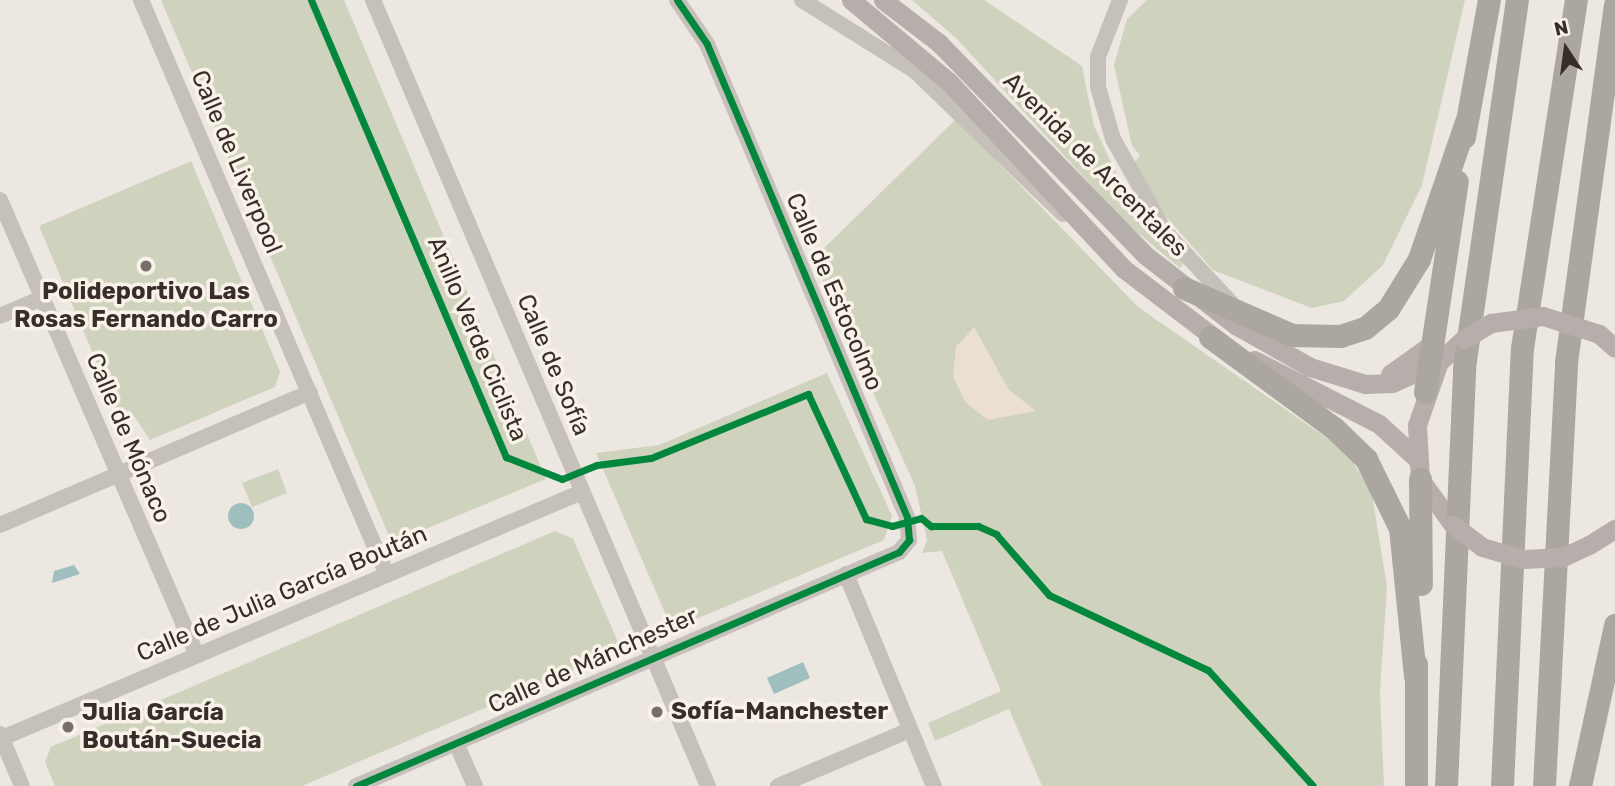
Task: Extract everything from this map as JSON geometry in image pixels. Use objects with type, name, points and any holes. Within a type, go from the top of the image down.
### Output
[{"type":"highway","points":[[1429,369],[1466,122],[1489,0]]},
{"type":"highway","points":[[1446,786],[1464,367],[1517,0]]},
{"type":"highway","points":[[1502,786],[1522,348],[1576,0]]},
{"type":"highway","points":[[1544,786],[1566,362],[1615,5]]},
{"type":"highway","points":[[1184,288],[1248,321],[1292,335],[1326,337],[1352,334],[1378,319],[1419,258],[1466,122]]},
{"type":"highway","points":[[1210,337],[1334,428],[1366,459],[1400,528],[1415,676]]},
{"type":"highway","points":[[1416,786],[1418,469]]},
{"type":"highway","points":[[1580,786],[1615,625]]},
{"type":"main road","name":"Avenida de Arcentales","points":[[850,0],[949,82],[1093,238],[1210,337],[1379,424],[1418,469],[1453,525],[1482,547],[1522,559],[1563,557],[1615,529]]},
{"type":"main road","name":"Avenida de Arcentales","points":[[883,0],[939,43],[1121,233],[1184,288],[1266,344],[1346,379],[1406,368],[1429,369]]},
{"type":"main road","points":[[1418,469],[1429,369],[1464,339],[1492,323],[1543,316],[1599,334],[1615,348]]},
{"type":"street","name":"Calle de Liverpool","points":[[141,0],[387,575]]},
{"type":"street","name":"Calle de Sofía","points":[[373,0],[708,786]]},
{"type":"street","name":"Calle de Estocolmo","points":[[677,0],[707,44],[907,517],[909,540],[899,552],[846,574]]},
{"type":"street","name":"Avenida de Arcentales","points":[[802,0],[915,71],[1031,188],[1093,238]]},
{"type":"street","points":[[1120,0],[1098,57],[1098,87],[1113,139],[1166,233],[1248,321]]},
{"type":"street","name":"Calle de Mónaco","points":[[0,200],[197,655]]},
{"type":"street","points":[[0,316],[42,298]]},
{"type":"street","points":[[0,526],[310,392]]},
{"type":"street","name":"Calle de Julia García Boután","points":[[1,737],[582,492]]},
{"type":"street","points":[[846,574],[934,786]]},
{"type":"street","name":"Calle de Mánchester","points":[[356,786],[652,655],[846,574]]},
{"type":"street","points":[[778,786],[910,730]]},
{"type":"street","points":[[1,737],[22,786]]},
{"type":"street","points":[[456,743],[475,786]]},
{"type":"green space","points":[[161,0],[344,0],[546,479],[392,543]]},
{"type":"green space","points":[[912,0],[984,0],[1082,66],[1094,126],[1117,175],[1140,217],[1185,262],[1180,268],[1126,223],[956,38]]},
{"type":"green space","points":[[1147,0],[1465,0],[1422,185],[1383,265],[1344,301],[1312,308],[1213,270],[1163,213],[1134,163],[1140,155],[1132,146],[1114,65],[1127,19]]},
{"type":"green space","points":[[956,119],[1138,307],[1347,452],[1372,494],[1387,587],[1380,692],[1384,786],[1042,786],[1009,709],[935,741],[928,723],[1001,691],[942,551],[922,553],[927,540],[915,486],[813,259]]},
{"type":"green space","points":[[191,161],[280,372],[275,387],[150,440],[130,410],[119,415],[39,226]]},
{"type":"green space","points":[[827,373],[892,516],[884,540],[672,629],[596,453],[659,445]]},
{"type":"green space","points":[[278,469],[287,493],[252,507],[242,483]]},
{"type":"green space","points":[[555,531],[573,539],[618,642],[611,654],[302,786],[55,786],[45,762],[51,747]]},
{"type":"shaded area","points":[[974,327],[1009,390],[1036,411],[988,420],[965,402],[953,376],[956,347]]},
{"type":"water","points":[[241,503],[250,507],[254,516],[250,525],[241,529],[232,525],[228,516],[232,507]]},
{"type":"water","points":[[74,565],[80,574],[52,583],[54,571]]},
{"type":"water","points":[[803,662],[810,678],[774,694],[767,678]]},
{"type":"cycle path","name":"Anillo Verde Ciclista","points":[[311,0],[506,457],[562,479],[597,465],[651,458],[808,394],[866,519],[892,526],[921,518],[931,526],[978,526],[996,534],[1049,595],[1208,670],[1313,786]]},
{"type":"cycle path","points":[[356,786],[899,552],[909,540],[907,517],[707,44],[677,0]]},
{"type":"place","name":"Polideportivo Las Rosas Fernando Carro","points":[[146,266]]},
{"type":"place","name":"Sofía-Manchester","points":[[657,712]]},
{"type":"place","name":"Julia García Boután-Suecia","points":[[68,727]]}]
